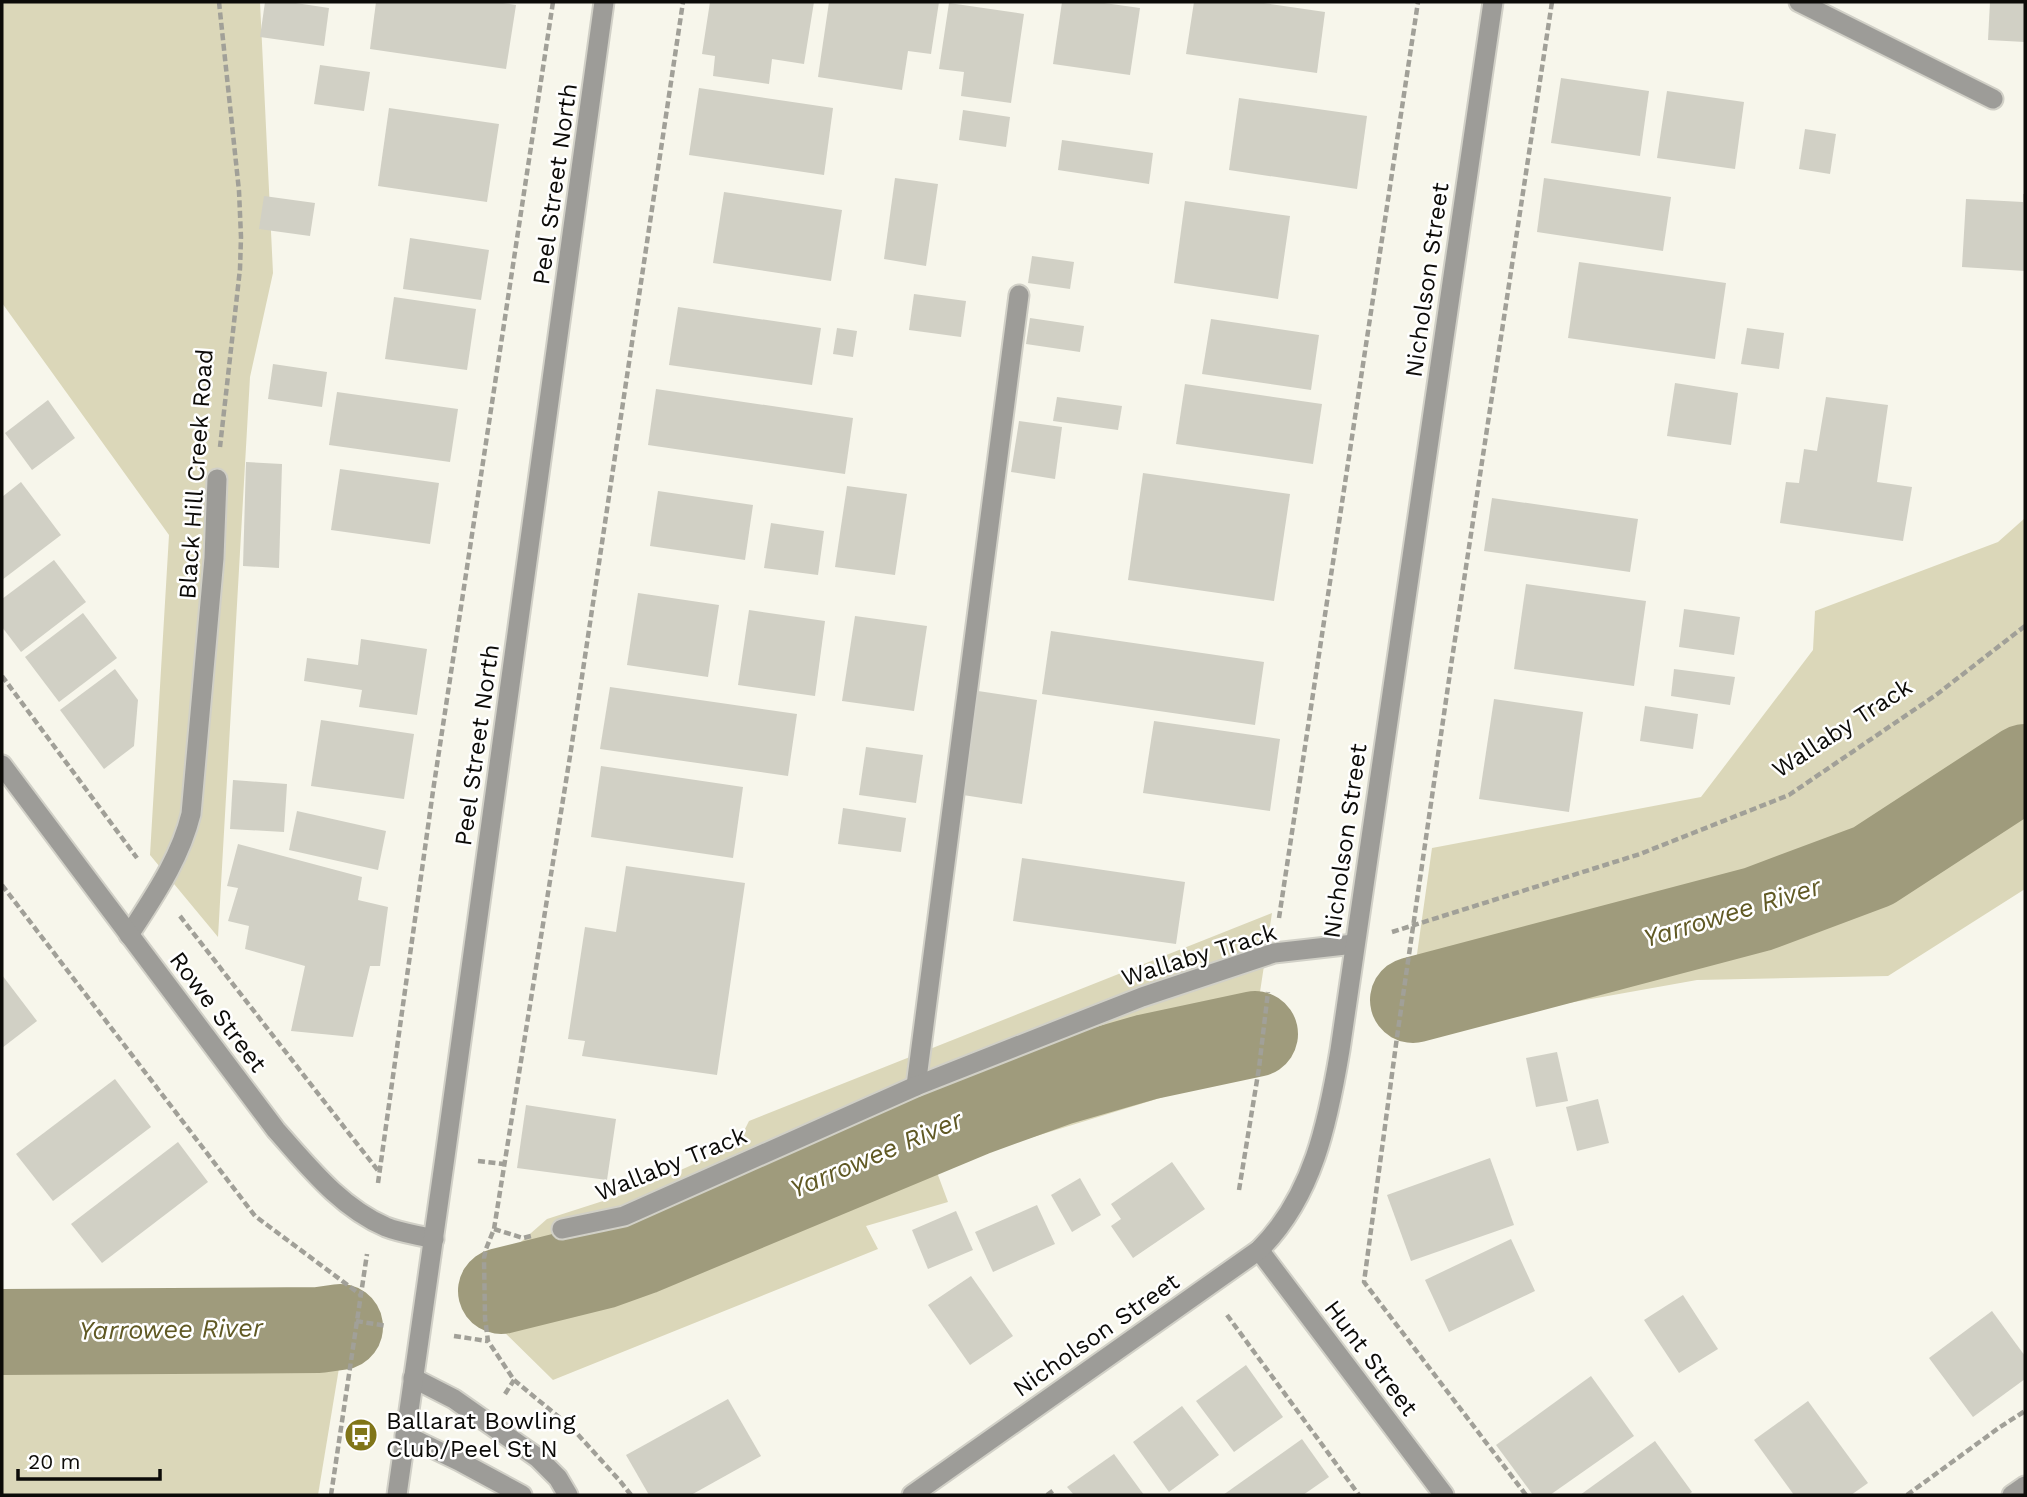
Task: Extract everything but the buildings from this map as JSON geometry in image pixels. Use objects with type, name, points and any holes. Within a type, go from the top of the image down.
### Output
[{"type":"street","name":"Peel Street North","points":[[397,1495],[604,2]]},
{"type":"street","name":"Nicholson Street","points":[[912,1495],[1259,1250],[1289,1214],[1313,1164],[1332,1100],[1340,1050],[1493,2]]},
{"type":"street","points":[[1799,2],[1993,99]]},
{"type":"street","points":[[916,1086],[1018,295]]},
{"type":"street","name":"Black Hill Creek Road","points":[[129,935],[181,848],[191,814],[215,558],[217,479]]},
{"type":"street","name":"Rowe Street","points":[[2,765],[276,1130],[338,1196],[355,1210],[390,1228],[433,1239]]},
{"type":"street","name":"Wallaby Track","points":[[562,1229],[624,1216],[916,1086],[1142,997],[1274,953],[1354,944]]},
{"type":"street","name":"Hunt Street","points":[[1259,1250],[1444,1495]]},
{"type":"street","points":[[414,1378],[454,1399],[538,1458],[558,1478],[568,1495]]},
{"type":"street","points":[[405,1435],[522,1495]]},
{"type":"street","points":[[2012,1495],[2025,1486]]},
{"type":"path","name":"Black Hill Creek Road","points":[[217,479],[240,269],[241,237],[239,191],[219,2]]},
{"type":"path","points":[[2,676],[159,888],[380,1172],[433,791],[553,2]]},
{"type":"path","points":[[631,1495],[572,1428],[514,1380],[488,1341],[484,1258],[494,1229],[571,750],[683,2]]},
{"type":"path","points":[[1239,1190],[1418,2]]},
{"type":"path","points":[[1526,1495],[1364,1282],[1452,659],[1552,2]]},
{"type":"path","name":"Wallaby Track","points":[[1354,944],[1640,854],[1789,795],[1936,695],[2025,626]]},
{"type":"path","points":[[2,886],[255,1216],[361,1295],[331,1495]]},
{"type":"path","points":[[494,1229],[517,1236]]},
{"type":"path","points":[[1206,1287],[1359,1495]]},
{"type":"path","points":[[461,1336],[488,1341]]},
{"type":"path","points":[[1907,1495],[2025,1411]]},
{"type":"path","points":[[1047,1495],[1054,1490]]},
{"type":"shaded area","points":[[2,2],[260,2],[273,273],[250,377],[218,937],[150,855],[169,535],[2,303]]},
{"type":"shaded area","points":[[2025,518],[2025,889],[1888,976],[1697,980],[1406,1032],[1432,848],[1701,797],[1813,650],[1815,611],[1998,542]]},
{"type":"shaded area","points":[[1272,913],[1248,1071],[935,1167],[948,1202],[866,1226],[878,1249],[553,1380],[500,1328],[489,1270],[547,1219],[631,1192],[737,1145],[749,1121]]},
{"type":"shaded area","points":[[339,1368],[318,1495],[2,1495],[2,1369]]},
{"type":"waterway","name":"Yarrowee River","points":[[1413,1000],[1758,909],[1873,866],[2025,767]]},
{"type":"waterway","name":"Yarrowee River","points":[[501,1291],[602,1266],[641,1252],[974,1113],[1057,1083],[1147,1057],[1255,1034]]},
{"type":"waterway","name":"Yarrowee River","points":[[2,1332],[319,1330],[340,1327]]},
{"type":"place","name":"Ballarat Bowling Club/Peel St N","points":[[361,1435]]}]
